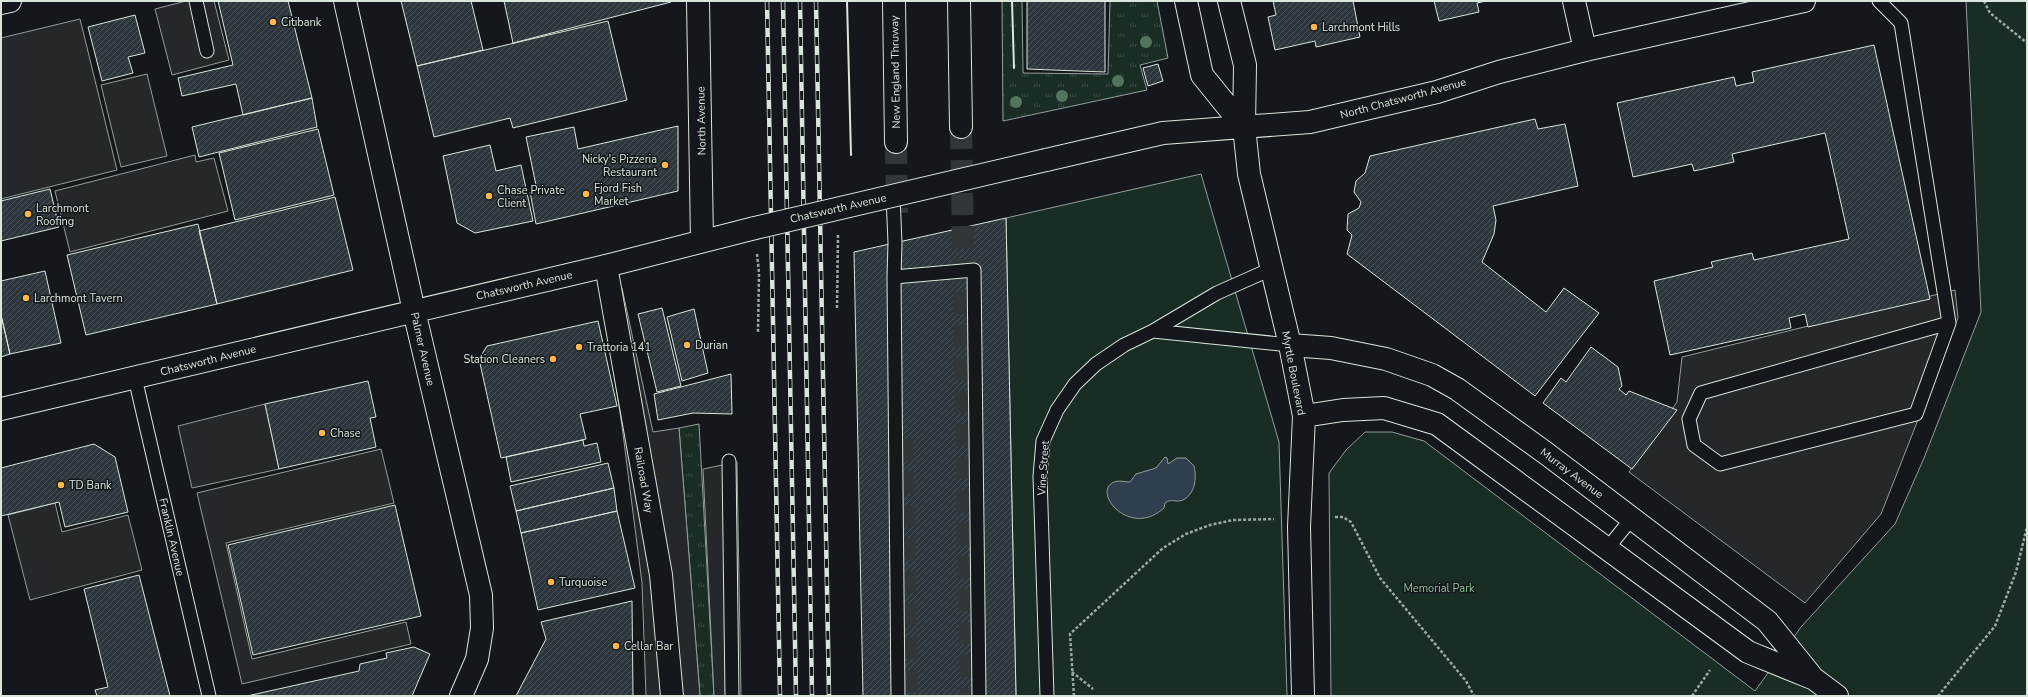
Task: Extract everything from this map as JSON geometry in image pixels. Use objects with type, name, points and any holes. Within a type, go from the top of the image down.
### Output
[{"type":"main road","points":[[1,3],[10,1]]},
{"type":"main road","name":"Palmer Avenue","points":[[345,1],[414,311],[481,595],[482,628],[477,659],[461,696]]},
{"type":"main road","name":"North Avenue","points":[[698,1],[702,241]]},
{"type":"main road","name":"New England Thruway","points":[[894,1],[896,142]]},
{"type":"main road","points":[[959,1],[961,127]]},
{"type":"main road","points":[[1186,1],[1202,75],[1244,127]]},
{"type":"main road","name":"Myrtle Boulevard","points":[[1229,1],[1245,65],[1244,127],[1249,174],[1290,345],[1304,416],[1299,527],[1303,696]]},
{"type":"main road","points":[[1574,1],[1585,50]]},
{"type":"main road","name":"North Chatsworth Avenue","points":[[1046,160],[1163,132],[1310,122],[1437,92],[1499,72],[1585,50],[1804,1]]},
{"type":"main road","name":"Chatsworth Avenue","points":[[1,409],[606,266],[837,208],[1046,160]]},
{"type":"main road","name":"Railroad Way","points":[[606,266],[661,575],[672,696]]},
{"type":"main road","name":"Murray Avenue","points":[[1290,345],[1332,348],[1386,359],[1432,375],[1457,390],[1632,518],[1767,621],[1813,678],[1837,696]]},
{"type":"main road","name":"Murray Avenue","points":[[1304,416],[1343,410],[1384,408],[1437,424],[1748,652],[1813,678]]},
{"type":"lane","points":[[196,1],[207,52]]},
{"type":"lane","points":[[1879,1],[1901,23],[1949,323],[1916,414],[1720,464],[1694,445],[1690,419],[1701,393],[1949,323]]},
{"type":"lane","points":[[893,196],[895,243],[894,277],[898,696]]},
{"type":"lane","name":"Vine Street","points":[[1047,696],[1040,476],[1043,441],[1057,410],[1075,384],[1096,364],[1107,356],[1217,293],[1271,269]]},
{"type":"lane","points":[[894,277],[974,270],[979,696]]},
{"type":"lane","points":[[1153,331],[1290,345]]},
{"type":"lane","name":"Franklin Avenue","points":[[135,378],[209,696]]},
{"type":"lane","points":[[729,461],[732,696]]},
{"type":"lane","points":[[1607,549],[1632,518]]},
{"type":"path","points":[[1984,1],[1990,13],[2027,43]]},
{"type":"path","points":[[837,208],[837,308]]},
{"type":"path","points":[[755,228],[759,273],[758,332]]},
{"type":"path","points":[[1335,517],[1343,517],[1351,522],[1380,578],[1466,681],[1474,696]]},
{"type":"path","points":[[1074,696],[1070,634],[1163,548],[1186,534],[1210,525],[1233,520],[1279,519]]},
{"type":"path","points":[[1938,696],[1995,626],[2016,572],[2027,527]]},
{"type":"path","points":[[1692,696],[1710,670]]},
{"type":"path","points":[[1072,672],[1092,689]]},
{"type":"green space","points":[[1002,1],[1022,1],[1023,73],[1108,74],[1110,1],[1157,1],[1168,58],[1140,65],[1147,90],[1003,121]]},
{"type":"green space","name":"Memorial Park","points":[[1966,1],[2027,1],[2027,696],[1331,696],[1329,473],[1346,450],[1365,432],[1392,432],[1424,441],[1755,691],[1801,627],[1895,524],[1924,458],[1981,312]]},
{"type":"green space","points":[[1201,174],[1279,442],[1287,696],[1016,696],[1006,218]]},
{"type":"green space","points":[[699,424],[714,696],[700,696],[679,428]]},
{"type":"shaded area","points":[[186,1],[214,1],[229,60],[172,75],[155,9]]},
{"type":"shaded area","points":[[80,19],[117,170],[1,199],[1,38]]},
{"type":"shaded area","points":[[147,74],[167,156],[121,167],[101,85]]},
{"type":"shaded area","points":[[195,155],[196,162],[214,158],[228,211],[70,252],[55,191]]},
{"type":"shaded area","points":[[622,288],[653,432],[679,428],[700,696],[646,696],[642,583],[622,426],[601,290]]},
{"type":"shaded area","points":[[1955,290],[1958,318],[1881,514],[1805,603],[1629,472],[1677,402],[1682,357]]},
{"type":"shaded area","points":[[265,404],[279,469],[192,488],[178,426]]},
{"type":"shaded area","points":[[381,449],[394,503],[226,543],[252,659],[406,622],[411,644],[242,684],[197,493]]},
{"type":"shaded area","points":[[737,462],[741,696],[714,696],[703,469]]},
{"type":"shaded area","points":[[55,503],[62,532],[128,515],[142,570],[30,600],[8,515]]},
{"type":"water","points":[[1165,457],[1167,458],[1168,464],[1177,458],[1186,458],[1194,466],[1195,480],[1193,490],[1187,497],[1183,500],[1167,502],[1165,503],[1164,508],[1151,516],[1139,518],[1127,516],[1111,503],[1107,495],[1108,487],[1116,481],[1130,482],[1136,474],[1156,468]]},
{"type":"building","points":[[218,1],[288,1],[312,98],[243,115],[236,84],[182,96],[178,78],[233,65]]},
{"type":"building","points":[[401,1],[471,1],[483,50],[417,66]]},
{"type":"building","points":[[504,1],[671,1],[671,2],[513,43]]},
{"type":"building","points":[[1027,1],[1105,1],[1105,72],[1027,69]]},
{"type":"building","name":"Larchmont Hills","points":[[1273,1],[1353,1],[1360,37],[1316,47],[1315,41],[1275,50],[1268,17],[1276,15]]},
{"type":"building","points":[[1434,1],[1486,1],[1477,3],[1479,12],[1439,21]]},
{"type":"building","points":[[135,15],[145,53],[128,57],[133,73],[102,81],[88,27]]},
{"type":"building","points":[[608,21],[627,100],[513,128],[510,118],[434,137],[417,66]]},
{"type":"building","points":[[1874,45],[1930,299],[1808,327],[1805,314],[1789,318],[1791,328],[1670,355],[1654,281],[1713,267],[1711,262],[1752,253],[1754,260],[1849,239],[1825,133],[1732,154],[1734,162],[1694,171],[1692,164],[1633,177],[1617,103],[1734,77],[1736,86],[1754,82],[1752,72]]},
{"type":"building","points":[[1158,64],[1163,81],[1148,86],[1143,68]]},
{"type":"building","points":[[312,98],[317,127],[199,157],[192,127]]},
{"type":"building","points":[[1535,119],[1538,129],[1565,124],[1578,186],[1493,206],[1496,220],[1494,234],[1482,262],[1546,312],[1564,288],[1599,313],[1535,396],[1347,254],[1352,235],[1347,230],[1348,214],[1359,208],[1361,202],[1354,192],[1356,181],[1365,173],[1370,156]]},
{"type":"building","points":[[678,126],[678,191],[536,224],[530,192],[537,190],[526,137],[574,127],[578,149]]},
{"type":"building","points":[[318,129],[334,195],[235,220],[219,153]]},
{"type":"building","name":"Chase Private Client","points":[[490,145],[496,171],[521,165],[533,221],[475,233],[457,223],[443,156]]},
{"type":"building","name":"Larchmont Roofing","points":[[50,189],[59,227],[1,241],[1,201]]},
{"type":"building","points":[[335,197],[353,270],[217,304],[199,231]]},
{"type":"building","points":[[1006,218],[1016,696],[863,696],[854,252]]},
{"type":"building","points":[[198,224],[217,304],[86,335],[67,255]]},
{"type":"building","name":"Larchmont Tavern","points":[[45,271],[61,343],[10,354],[1,315],[1,281]]},
{"type":"building","points":[[662,308],[681,386],[657,392],[638,314]]},
{"type":"building","name":"Durian","points":[[694,309],[708,373],[682,381],[667,317]]},
{"type":"building","points":[[1,315],[10,354],[1,357]]},
{"type":"building","points":[[598,321],[617,406],[580,414],[586,439],[501,458],[479,359],[487,346]]},
{"type":"building","points":[[1591,347],[1618,367],[1622,386],[1619,389],[1626,395],[1629,391],[1677,410],[1632,469],[1543,403],[1561,378],[1566,382]]},
{"type":"building","points":[[731,374],[732,414],[693,413],[658,420],[654,394]]},
{"type":"building","name":"Chase","points":[[368,381],[376,417],[370,418],[376,447],[279,469],[265,404]]},
{"type":"building","points":[[583,440],[584,446],[597,443],[601,462],[511,482],[506,457]]},
{"type":"building","name":"TD Bank","points":[[94,444],[115,457],[128,512],[65,527],[59,502],[1,516],[1,468]]},
{"type":"building","points":[[608,463],[614,488],[516,511],[510,486]]},
{"type":"building","points":[[614,488],[617,511],[521,533],[516,511]]},
{"type":"building","points":[[395,505],[421,616],[253,655],[228,545]]},
{"type":"building","points":[[617,511],[635,588],[538,610],[521,533]]},
{"type":"building","points":[[139,575],[170,696],[97,696],[95,690],[108,687],[84,589]]},
{"type":"building","points":[[632,601],[633,696],[516,696],[546,639],[541,622]]},
{"type":"building","points":[[414,647],[430,654],[412,696],[247,696],[359,671],[360,664],[387,658],[386,653]]},
{"type":"tunnel","points":[[961,127],[971,696]]},
{"type":"tunnel","points":[[896,142],[897,213]]},
{"type":"tunnel","points":[[902,439],[907,696]]},
{"type":"railway","points":[[767,1],[780,696]]},
{"type":"railway","points":[[783,1],[796,696]]},
{"type":"railway","points":[[800,1],[812,696]]},
{"type":"railway","points":[[816,1],[829,696]]},
{"type":"wall","points":[[847,1],[851,155]]},
{"type":"wall","points":[[1012,1],[1014,68]]},
{"type":"place","name":"Citibank","points":[[273,22]]},
{"type":"place","name":"Larchmont Hills","points":[[1314,27]]},
{"type":"place","name":"Nicky's Pizzeria Restaurant","points":[[665,165]]},
{"type":"place","name":"Fjord Fish Market","points":[[586,194]]},
{"type":"place","name":"Chase Private Client","points":[[489,196]]},
{"type":"place","name":"Larchmont Roofing","points":[[28,214]]},
{"type":"place","name":"Larchmont Tavern","points":[[26,298]]},
{"type":"place","name":"Durian","points":[[687,345]]},
{"type":"place","name":"Trattoria 141","points":[[579,347]]},
{"type":"place","name":"Station Cleaners","points":[[553,359]]},
{"type":"place","name":"Chase","points":[[322,433]]},
{"type":"place","name":"TD Bank","points":[[61,485]]},
{"type":"place","name":"Turquoise","points":[[551,582]]},
{"type":"place","name":"Cellar Bar","points":[[616,646]]}]
